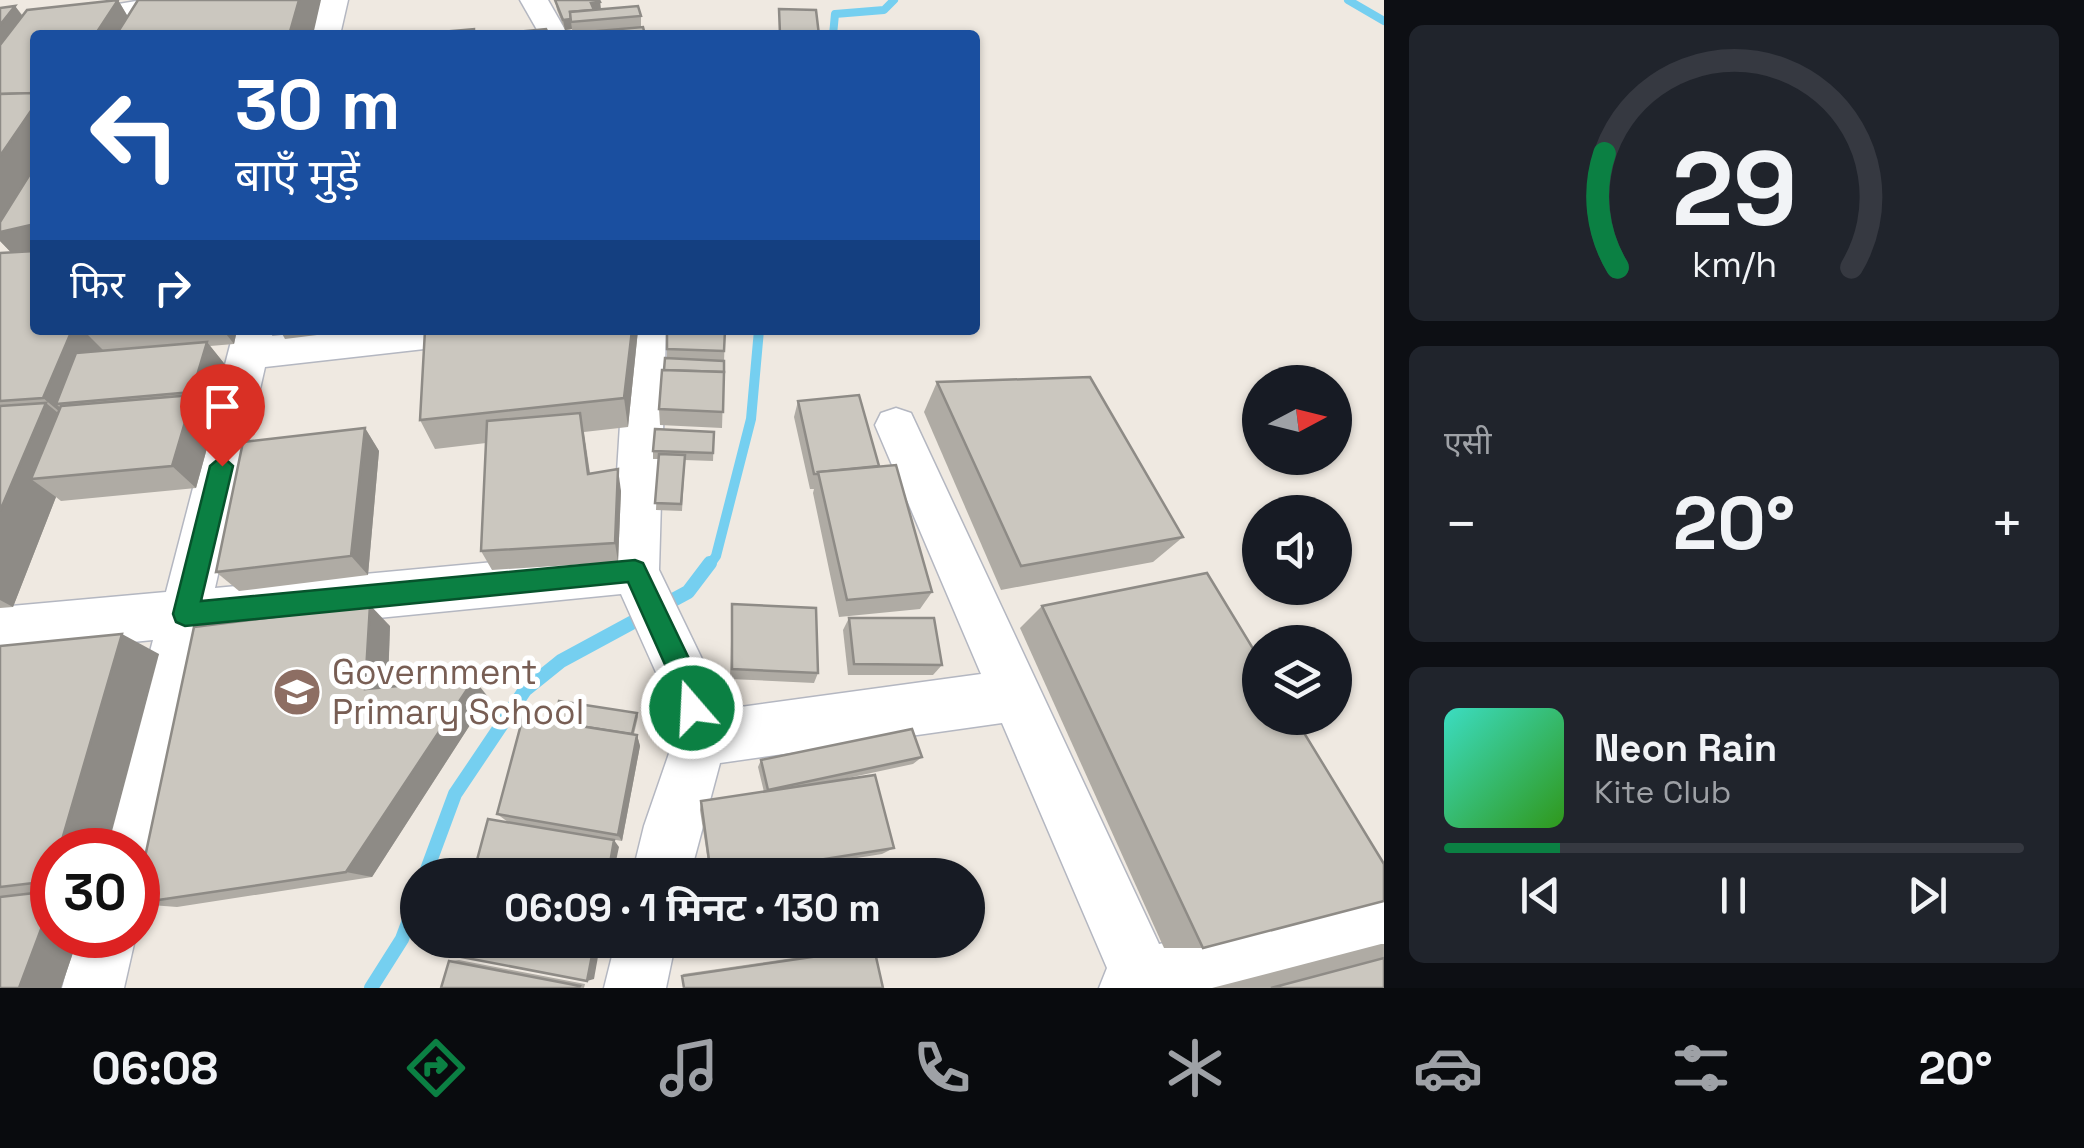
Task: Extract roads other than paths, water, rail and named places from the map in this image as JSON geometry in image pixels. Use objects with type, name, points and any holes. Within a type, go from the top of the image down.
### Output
[{"type":"street","points":[[0,33],[190,0]]},
{"type":"street","points":[[327,30],[334,0]]},
{"type":"street","points":[[534,0],[551,30]]},
{"type":"street","points":[[143,30],[159,3]]},
{"type":"street","points":[[132,828],[252,342],[373,335]]},
{"type":"street","points":[[646,335],[642,586],[684,676],[702,738],[665,858]]},
{"type":"street","points":[[896,424],[1140,985],[1384,928]]},
{"type":"street","points":[[0,631],[185,614],[642,586]]},
{"type":"street","points":[[702,738],[1017,695]]},
{"type":"street","points":[[94,988],[101,958]]},
{"type":"street","points":[[636,988],[642,958]]},
{"type":"waterway","points":[[833,30],[835,14],[884,10],[894,0]]},
{"type":"waterway","points":[[1348,0],[1384,21]]},
{"type":"waterway","points":[[709,566],[716,556],[751,419],[759,335]]},
{"type":"waterway","points":[[662,606],[688,592],[710,563]]},
{"type":"waterway","points":[[431,858],[455,794],[525,690],[561,661],[646,615]]},
{"type":"waterway","points":[[371,988],[400,942]]},
{"type":"place","name":"Government Primary School","points":[[297,692]]}]
